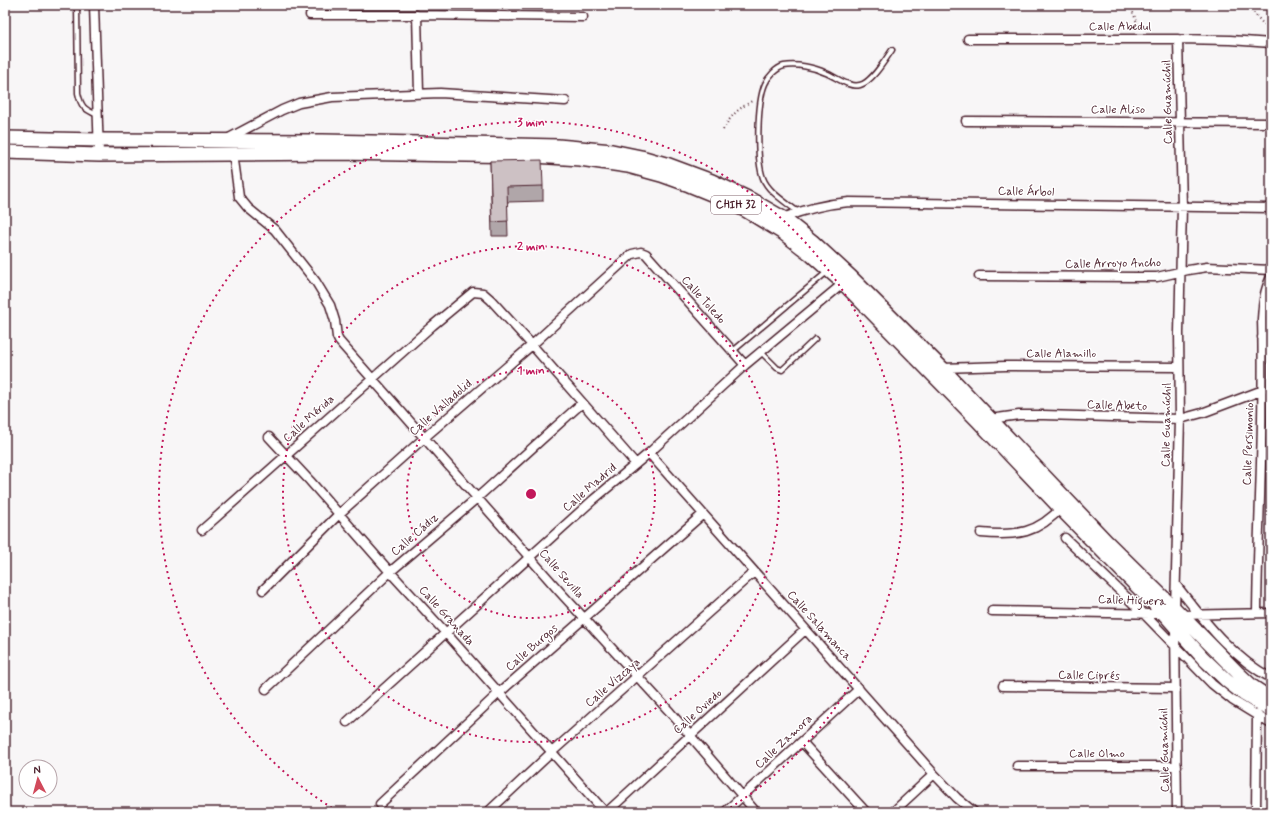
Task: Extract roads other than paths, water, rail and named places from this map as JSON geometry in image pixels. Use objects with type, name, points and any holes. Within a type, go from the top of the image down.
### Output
[{"type":"main road","name":"CHIH 32","points":[[5,138],[483,143],[565,146],[612,151],[669,165],[693,173],[736,193],[783,218],[812,241],[978,421],[1065,505],[1107,542],[1174,616],[1238,674],[1271,711]]},
{"type":"main road","name":"CHIH 32","points":[[5,152],[98,155],[233,153],[535,156],[580,159],[628,166],[661,175],[690,185],[745,210],[789,237],[829,270],[847,280],[942,368],[990,418],[1065,505]]},
{"type":"main road","name":"CHIH 32","points":[[1258,697],[1271,699]]},
{"type":"street","points":[[94,5],[98,155]]},
{"type":"street","points":[[310,14],[583,17]]},
{"type":"street","points":[[417,15],[419,93]]},
{"type":"street","name":"Calle Abedul","points":[[968,39],[1178,39],[1230,40],[1271,43]]},
{"type":"street","name":"Calle Guamúchil","points":[[1177,812],[1174,616],[1180,419],[1179,333],[1182,207],[1178,39]]},
{"type":"street","points":[[227,140],[282,110],[314,99],[419,93],[461,94],[565,101]]},
{"type":"street","name":"Calle Aliso","points":[[966,121],[1271,124]]},
{"type":"street","name":"Calle Sevilla","points":[[233,153],[240,198],[248,208],[275,230],[316,282],[330,305],[335,321],[337,336],[348,351],[756,812]]},
{"type":"street","name":"Calle Árbol","points":[[783,218],[798,212],[828,204],[850,202],[1271,208]]},
{"type":"street","name":"Calle Valladolid","points":[[263,590],[339,514],[532,345],[628,257],[632,254],[641,252]]},
{"type":"street","name":"Calle Toledo","points":[[641,252],[650,259],[745,365]]},
{"type":"street","name":"Calle Arroyo Ancho","points":[[979,276],[1150,277],[1170,275],[1196,268],[1207,267],[1271,270]]},
{"type":"street","name":"Calle Persimonio","points":[[1257,613],[1263,390],[1263,303],[1271,277]]},
{"type":"street","name":"Calle Madrid","points":[[347,722],[530,557],[649,453],[745,365],[847,280]]},
{"type":"street","name":"Calle Mérida","points":[[202,530],[432,326],[473,292],[483,293],[491,300],[532,345]]},
{"type":"street","points":[[1262,337],[1271,339]]},
{"type":"street","points":[[532,345],[636,464]]},
{"type":"street","name":"Calle Alamillo","points":[[942,368],[998,366],[1179,366]]},
{"type":"street","name":"Calle Abeto","points":[[990,418],[1019,415],[1044,415],[1180,419],[1202,413],[1263,390]]},
{"type":"street","name":"Calle Cádiz","points":[[266,689],[390,572],[477,498],[582,403]]},
{"type":"street","name":"Calle Granada","points":[[269,437],[287,455],[606,812]]},
{"type":"street","name":"Calle Salamanca","points":[[649,453],[934,774],[957,798],[974,812]]},
{"type":"street","points":[[982,533],[1003,535],[1022,533],[1043,524],[1065,505]]},
{"type":"street","name":"Calle Burgos","points":[[380,804],[499,693],[703,514]]},
{"type":"street","points":[[1065,538],[1143,613],[1212,684],[1257,717],[1271,724]]},
{"type":"street","name":"Calle Vizcaya","points":[[488,812],[552,752],[638,677],[754,572]]},
{"type":"street","points":[[1176,585],[1200,615],[1232,650],[1248,663],[1271,678]]},
{"type":"street","name":"Calle Higuera","points":[[992,611],[1143,613],[1174,616],[1271,613]]},
{"type":"street","name":"Calle Oviedo","points":[[606,812],[806,630]]},
{"type":"street","name":"Calle Ciprés","points":[[1003,686],[1176,688]]},
{"type":"street","name":"Calle Zamora","points":[[725,812],[859,689]]},
{"type":"street","points":[[1256,812],[1258,697]]},
{"type":"street","points":[[802,742],[866,812]]},
{"type":"street","name":"Calle Olmo","points":[[1017,766],[1177,766]]},
{"type":"street","points":[[893,812],[934,774]]},
{"type":"lane","points":[[77,5],[78,93],[80,103],[85,109],[97,115]]},
{"type":"lane","points":[[798,212],[770,189],[762,178],[759,150],[761,96],[765,83],[772,73],[783,66],[794,66],[813,68],[825,72],[849,84],[857,86],[862,85],[867,82],[878,70],[892,50]]},
{"type":"lane","points":[[732,351],[829,270]]},
{"type":"lane","points":[[760,352],[777,368],[782,370],[815,339]]}]
